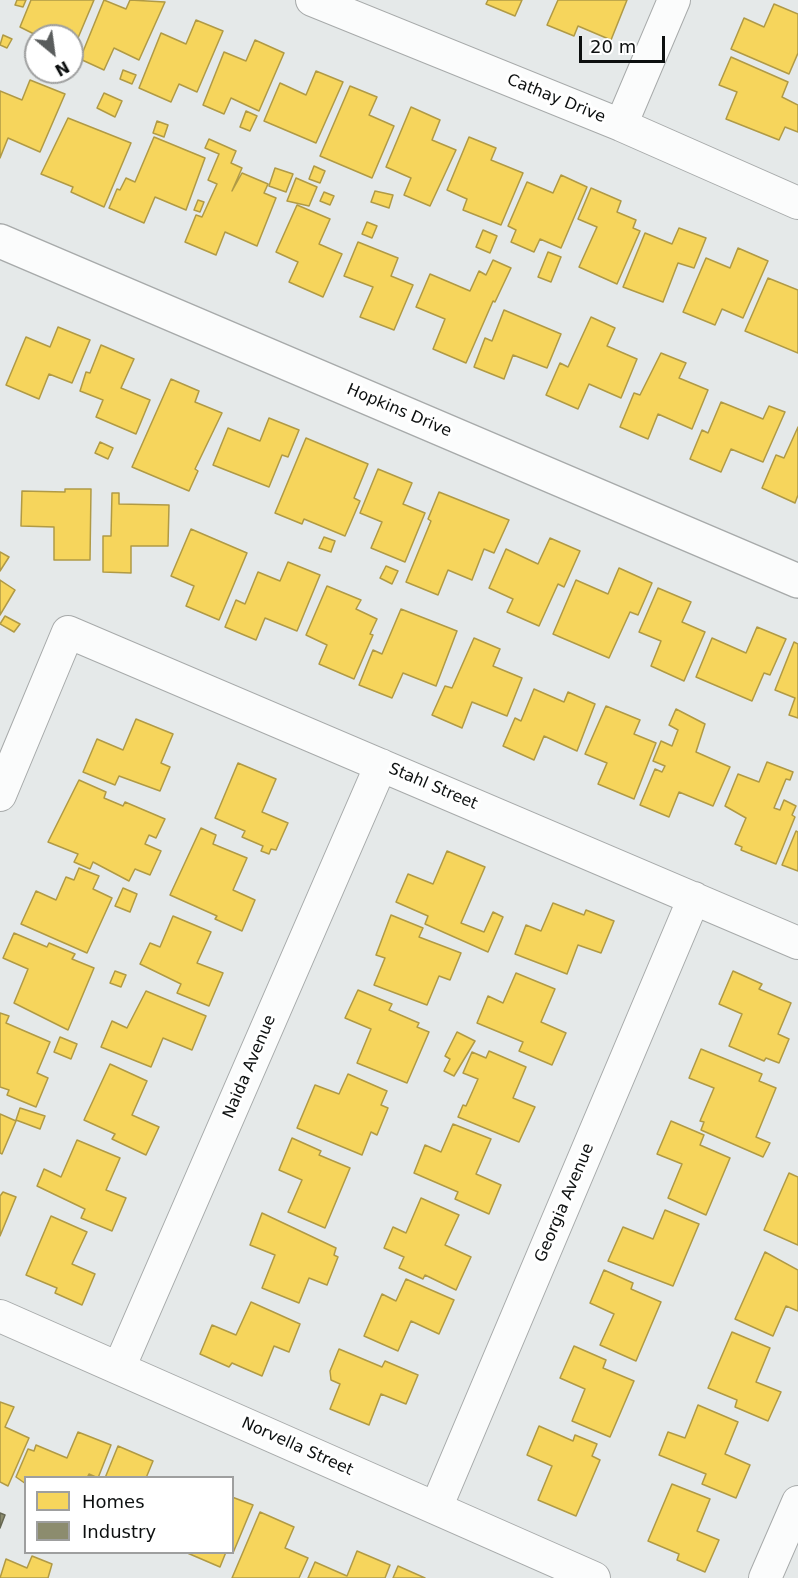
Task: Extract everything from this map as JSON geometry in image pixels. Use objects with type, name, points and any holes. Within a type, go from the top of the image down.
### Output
[{"type":"street","name":"Cathay Drive","points":[[312,0],[621,125],[798,203]]},
{"type":"street","points":[[621,125],[674,0]]},
{"type":"street","name":"Hopkins Drive","points":[[0,241],[798,581]]},
{"type":"street","name":"Stahl Street","points":[[0,795],[68,632],[798,943]]},
{"type":"street","name":"Naida Avenue","points":[[119,1368],[381,765]]},
{"type":"street","name":"Georgia Avenue","points":[[436,1508],[694,898]]},
{"type":"street","name":"Norvella Street","points":[[0,1316],[594,1578]]},
{"type":"street","points":[[765,1578],[798,1502]]},
{"type":"building: Homes","points":[[17,0],[26,0],[23,7],[15,5]]},
{"type":"building: Homes","points":[[31,0],[94,0],[84,24],[24,24],[24,29],[20,27]]},
{"type":"building: Homes","points":[[104,0],[126,9],[130,0],[165,2],[139,60],[114,48],[104,70],[84,61],[84,49]]},
{"type":"building: Homes","points":[[488,0],[522,0],[515,16],[486,4]]},
{"type":"building: Homes","points":[[558,0],[627,0],[611,40],[578,26],[574,36],[547,25]]},
{"type":"building: Homes","points":[[774,4],[798,14],[798,53],[789,74],[731,49],[744,18],[764,27]]},
{"type":"building: Homes","points":[[196,20],[223,31],[197,92],[179,84],[171,102],[139,88],[161,33],[186,44]]},
{"type":"building: Homes","points":[[3,35],[12,39],[7,48],[0,45]]},
{"type":"building: Homes","points":[[255,40],[284,53],[259,111],[231,98],[224,114],[203,105],[224,52],[246,61]]},
{"type":"building: Homes","points":[[731,57],[788,82],[782,97],[798,105],[798,132],[785,127],[779,140],[726,119],[737,92],[719,85]]},
{"type":"building: Homes","points":[[123,70],[136,75],[132,84],[120,79]]},
{"type":"building: Homes","points":[[316,71],[343,82],[316,143],[264,121],[280,83],[306,95]]},
{"type":"building: Homes","points":[[28,84],[40,84],[65,94],[40,152],[8,138],[0,158],[0,91],[22,100]]},
{"type":"building: Homes","points":[[350,86],[377,97],[369,115],[394,126],[372,178],[320,156]]},
{"type":"building: Homes","points":[[104,93],[122,101],[115,117],[97,108]]},
{"type":"building: Homes","points":[[411,107],[440,120],[432,140],[456,150],[430,206],[404,195],[411,178],[386,167]]},
{"type":"building: Homes","points":[[246,111],[257,116],[250,131],[240,127]]},
{"type":"building: Homes","points":[[68,118],[131,143],[104,207],[71,192],[73,187],[41,174]]},
{"type":"building: Homes","points":[[157,121],[168,125],[164,137],[153,133]]},
{"type":"building: Homes","points":[[154,137],[205,158],[186,210],[155,197],[144,223],[109,208],[117,189],[120,190],[126,178],[135,182]]},
{"type":"building: Homes","points":[[469,137],[496,148],[491,160],[523,173],[501,225],[463,210],[467,199],[447,190]]},
{"type":"building: Homes","points":[[209,139],[236,151],[231,163],[242,168],[232,191],[242,173],[268,184],[264,193],[276,198],[257,246],[225,232],[216,255],[185,242],[196,215],[202,217],[217,184],[208,180],[219,154],[205,148]]},
{"type":"building: Homes","points":[[314,166],[325,171],[320,183],[309,179]]},
{"type":"building: Homes","points":[[275,168],[293,174],[286,192],[269,186]]},
{"type":"building: Homes","points":[[561,175],[587,187],[561,248],[540,239],[534,252],[511,242],[516,230],[508,226],[527,182],[553,193]]},
{"type":"building: Homes","points":[[296,178],[317,187],[309,206],[287,201]]},
{"type":"building: Homes","points":[[591,188],[621,201],[617,212],[636,220],[633,228],[640,231],[617,284],[579,267],[597,227],[578,219]]},
{"type":"building: Homes","points":[[375,191],[393,195],[389,208],[371,202]]},
{"type":"building: Homes","points":[[324,192],[334,196],[330,205],[320,201]]},
{"type":"building: Homes","points":[[198,200],[204,202],[200,212],[194,210]]},
{"type":"building: Homes","points":[[297,205],[330,219],[319,244],[342,254],[323,297],[289,282],[298,262],[276,252]]},
{"type":"building: Homes","points":[[367,222],[377,226],[372,238],[362,234]]},
{"type":"building: Homes","points":[[679,228],[706,238],[694,268],[678,263],[663,302],[623,287],[645,233],[672,244]]},
{"type":"building: Homes","points":[[483,230],[497,236],[490,253],[476,247]]},
{"type":"building: Homes","points":[[358,242],[398,258],[391,276],[413,285],[394,330],[360,317],[373,287],[344,276]]},
{"type":"building: Homes","points":[[738,248],[768,261],[743,318],[722,309],[715,325],[683,312],[706,258],[730,268]]},
{"type":"building: Homes","points":[[548,252],[561,257],[551,282],[538,277]]},
{"type":"building: Homes","points":[[493,260],[511,268],[495,302],[493,301],[466,363],[433,349],[445,319],[416,307],[430,274],[470,291],[479,271],[486,275]]},
{"type":"building: Homes","points":[[768,278],[798,290],[798,353],[745,331]]},
{"type":"building: Homes","points":[[504,310],[561,334],[547,368],[513,355],[504,379],[474,367],[485,338],[492,341]]},
{"type":"building: Homes","points":[[591,317],[615,328],[607,346],[637,359],[621,398],[589,384],[578,409],[546,395],[560,363],[568,367]]},
{"type":"building: Homes","points":[[58,327],[90,340],[72,383],[49,374],[39,399],[6,385],[26,337],[50,347]]},
{"type":"building: Homes","points":[[101,345],[134,359],[121,388],[150,400],[136,434],[96,417],[103,400],[80,391],[86,372],[90,373]]},
{"type":"building: Homes","points":[[661,353],[686,363],[679,378],[708,390],[692,429],[658,414],[648,439],[620,427],[634,393],[640,395]]},
{"type":"building: Homes","points":[[171,379],[199,391],[195,402],[222,413],[195,469],[198,471],[189,491],[132,467]]},
{"type":"building: Homes","points":[[721,402],[763,419],[769,406],[785,412],[763,462],[731,449],[721,472],[690,459],[702,430],[708,433]]},
{"type":"building: Homes","points":[[269,418],[299,430],[288,457],[282,455],[269,487],[213,465],[228,428],[260,441]]},
{"type":"building: Homes","points":[[798,427],[798,495],[795,503],[762,488],[776,455],[784,458]]},
{"type":"building: Homes","points":[[306,438],[368,464],[354,498],[360,501],[345,536],[304,519],[302,524],[275,513]]},
{"type":"building: Homes","points":[[100,442],[113,448],[108,459],[95,453]]},
{"type":"building: Homes","points":[[378,469],[412,483],[403,504],[425,513],[405,562],[371,548],[382,522],[360,513]]},
{"type":"building: Homes","points":[[65,489],[91,489],[90,560],[54,560],[54,527],[21,526],[22,491],[65,492]]},
{"type":"building: Homes","points":[[439,492],[509,520],[494,553],[484,549],[472,580],[448,570],[438,595],[406,582],[431,521],[428,519]]},
{"type":"building: Homes","points":[[112,493],[119,493],[119,504],[169,505],[168,546],[131,546],[131,573],[103,572],[103,536],[111,536]]},
{"type":"building: Homes","points":[[191,529],[247,553],[219,620],[186,606],[194,586],[171,576]]},
{"type":"building: Homes","points":[[324,537],[335,541],[331,552],[319,548]]},
{"type":"building: Homes","points":[[550,538],[580,551],[564,587],[558,584],[539,626],[507,612],[513,599],[489,588],[506,549],[538,564]]},
{"type":"building: Homes","points":[[0,552],[9,557],[0,571]]},
{"type":"building: Homes","points":[[288,562],[320,575],[297,631],[265,618],[256,640],[225,627],[236,600],[245,604],[258,572],[280,581]]},
{"type":"building: Homes","points":[[386,566],[398,571],[392,584],[380,578]]},
{"type":"building: Homes","points":[[619,568],[652,583],[638,615],[630,612],[609,658],[553,634],[576,580],[608,594]]},
{"type":"building: Homes","points":[[0,580],[15,590],[0,615]]},
{"type":"building: Homes","points":[[327,586],[361,600],[356,609],[377,619],[370,634],[373,635],[354,679],[319,664],[327,645],[306,635]]},
{"type":"building: Homes","points":[[658,588],[691,602],[682,622],[705,632],[684,681],[651,666],[661,641],[639,632]]},
{"type":"building: Homes","points":[[401,609],[457,631],[436,686],[403,673],[392,698],[359,685],[373,650],[382,654]]},
{"type":"building: Homes","points":[[5,616],[20,624],[14,632],[0,624]]},
{"type":"building: Homes","points":[[757,627],[786,639],[770,675],[764,673],[752,701],[696,677],[712,638],[746,653]]},
{"type":"building: Homes","points":[[474,638],[500,649],[493,666],[522,678],[507,716],[472,702],[462,728],[432,715],[445,686],[452,688]]},
{"type":"building: Homes","points":[[794,642],[798,644],[798,718],[789,715],[795,698],[775,690]]},
{"type":"building: Homes","points":[[534,689],[564,702],[568,692],[595,704],[577,751],[544,736],[534,760],[503,746],[515,718],[521,721]]},
{"type":"building: Homes","points":[[606,706],[640,720],[634,734],[656,743],[634,799],[598,784],[607,763],[585,754]]},
{"type":"building: Homes","points":[[676,709],[705,724],[696,752],[730,767],[713,806],[679,792],[669,817],[640,805],[655,769],[662,772],[665,766],[653,761],[661,741],[672,746],[678,730],[669,725]]},
{"type":"building: Homes","points":[[136,719],[173,734],[161,763],[170,767],[160,791],[119,776],[115,785],[83,772],[97,739],[123,750]]},
{"type":"building: Homes","points":[[767,762],[793,772],[790,780],[786,779],[774,808],[780,810],[784,800],[796,806],[792,815],[795,817],[776,864],[741,850],[742,847],[735,844],[746,818],[725,806],[738,774],[759,782]]},
{"type":"building: Homes","points":[[238,763],[276,779],[262,812],[288,823],[276,850],[271,849],[269,854],[261,851],[263,846],[242,837],[245,831],[215,818]]},
{"type":"building: Homes","points":[[79,780],[106,792],[104,798],[123,806],[125,802],[165,819],[156,838],[149,835],[145,844],[161,851],[150,875],[135,869],[129,881],[93,862],[90,869],[74,862],[78,854],[48,842]]},
{"type":"building: Homes","points":[[201,828],[216,835],[213,844],[247,858],[233,890],[255,900],[242,931],[215,919],[217,916],[170,895]]},
{"type":"building: Homes","points":[[796,831],[798,832],[798,871],[782,865]]},
{"type":"building: Homes","points":[[447,851],[485,867],[461,923],[484,932],[493,912],[503,917],[488,952],[425,924],[428,916],[396,902],[408,874],[433,884]]},
{"type":"building: Homes","points":[[79,868],[99,876],[93,889],[112,898],[87,953],[21,924],[36,891],[56,900],[66,877],[74,880]]},
{"type":"building: Homes","points":[[123,888],[137,894],[130,912],[115,906]]},
{"type":"building: Homes","points":[[553,903],[584,915],[586,910],[614,921],[601,953],[578,945],[567,974],[515,954],[526,925],[541,931]]},
{"type":"building: Homes","points":[[391,915],[423,928],[419,937],[461,953],[450,980],[439,976],[427,1005],[374,985],[385,958],[376,955]]},
{"type":"building: Homes","points":[[173,916],[211,932],[197,963],[223,973],[209,1006],[177,993],[181,984],[140,964],[150,943],[160,947]]},
{"type":"building: Homes","points":[[14,933],[47,947],[49,943],[75,954],[72,959],[94,968],[68,1030],[14,1003],[28,969],[3,958]]},
{"type":"building: Homes","points":[[115,971],[126,975],[121,987],[110,983]]},
{"type":"building: Homes","points":[[733,971],[762,984],[759,989],[791,1003],[778,1034],[789,1039],[779,1063],[766,1058],[764,1061],[729,1046],[742,1014],[719,1004]]},
{"type":"building: Homes","points":[[516,973],[555,989],[541,1022],[566,1033],[552,1065],[519,1051],[523,1042],[477,1023],[488,996],[503,1003]]},
{"type":"building: Homes","points":[[358,990],[392,1004],[389,1010],[419,1023],[417,1027],[429,1032],[407,1083],[357,1063],[371,1029],[345,1018]]},
{"type":"building: Homes","points":[[146,991],[206,1016],[192,1050],[163,1038],[151,1067],[101,1047],[112,1021],[127,1028]]},
{"type":"building: Homes","points":[[0,1013],[9,1016],[6,1023],[50,1042],[37,1073],[48,1078],[36,1107],[7,1095],[9,1090],[0,1087]]},
{"type":"building: Homes","points":[[457,1032],[475,1041],[454,1076],[444,1071],[450,1059],[445,1056]]},
{"type":"building: Homes","points":[[60,1037],[77,1044],[71,1059],[54,1052]]},
{"type":"building: Homes","points":[[701,1049],[762,1074],[759,1081],[776,1088],[756,1137],[770,1143],[763,1157],[701,1130],[704,1122],[700,1121],[714,1088],[689,1078]]},
{"type":"building: Homes","points":[[489,1051],[526,1067],[513,1098],[535,1107],[519,1142],[458,1117],[463,1105],[466,1106],[478,1079],[463,1073],[472,1052],[486,1058]]},
{"type":"building: Homes","points":[[110,1064],[147,1081],[132,1115],[159,1127],[146,1155],[112,1139],[115,1134],[84,1120]]},
{"type":"building: Homes","points":[[348,1074],[387,1091],[381,1105],[388,1108],[377,1135],[371,1132],[362,1155],[297,1128],[315,1085],[339,1094]]},
{"type":"building: Homes","points":[[20,1108],[45,1116],[40,1129],[16,1120]]},
{"type":"building: Homes","points":[[0,1114],[16,1121],[2,1154],[0,1153]]},
{"type":"building: Homes","points":[[671,1121],[704,1135],[700,1145],[730,1158],[706,1215],[668,1198],[682,1164],[657,1154]]},
{"type":"building: Homes","points":[[453,1124],[491,1139],[476,1174],[501,1185],[489,1214],[455,1199],[458,1192],[414,1173],[425,1145],[441,1152]]},
{"type":"building: Homes","points":[[292,1138],[321,1151],[319,1155],[350,1168],[325,1228],[288,1212],[302,1180],[279,1170]]},
{"type":"building: Homes","points":[[77,1140],[120,1158],[106,1190],[126,1198],[112,1231],[81,1218],[85,1209],[37,1186],[44,1169],[61,1177]]},
{"type":"building: Homes","points":[[789,1173],[798,1177],[798,1245],[764,1230]]},
{"type":"building: Homes","points":[[3,1192],[16,1197],[0,1236],[0,1196]]},
{"type":"building: Homes","points":[[421,1198],[459,1215],[445,1245],[471,1257],[456,1290],[425,1275],[423,1279],[399,1268],[404,1257],[384,1248],[393,1227],[406,1233]]},
{"type":"building: Homes","points":[[665,1210],[699,1224],[673,1286],[608,1261],[623,1227],[653,1239]]},
{"type":"building: Homes","points":[[262,1213],[336,1248],[334,1255],[338,1257],[327,1285],[309,1278],[299,1303],[262,1288],[275,1255],[250,1245]]},
{"type":"building: Homes","points":[[51,1216],[87,1232],[72,1264],[95,1274],[82,1305],[55,1293],[57,1288],[26,1275]]},
{"type":"building: Homes","points":[[765,1252],[798,1270],[798,1311],[786,1306],[773,1336],[735,1319]]},
{"type":"building: Homes","points":[[604,1270],[633,1283],[631,1289],[661,1302],[636,1361],[600,1345],[614,1314],[590,1303]]},
{"type":"building: Homes","points":[[406,1279],[454,1300],[439,1334],[411,1321],[398,1351],[364,1336],[382,1294],[396,1301]]},
{"type":"building: Homes","points":[[251,1302],[300,1324],[289,1352],[274,1346],[262,1376],[232,1363],[229,1367],[200,1354],[212,1325],[236,1335]]},
{"type":"building: Homes","points":[[732,1332],[770,1348],[756,1382],[781,1392],[768,1421],[735,1407],[737,1400],[708,1388]]},
{"type":"building: Homes","points":[[574,1346],[606,1360],[603,1368],[634,1381],[610,1437],[572,1421],[585,1389],[560,1378]]},
{"type":"building: Homes","points":[[339,1349],[382,1367],[385,1361],[418,1375],[406,1404],[381,1394],[369,1425],[330,1409],[340,1384],[331,1380],[330,1371]]},
{"type":"building: Homes","points":[[0,1402],[14,1407],[5,1427],[29,1438],[8,1486],[0,1482]]},
{"type":"building: Homes","points":[[698,1405],[738,1422],[725,1454],[750,1465],[736,1498],[702,1484],[706,1474],[659,1455],[668,1432],[685,1438]]},
{"type":"building: Homes","points":[[539,1426],[573,1441],[575,1435],[597,1444],[592,1456],[600,1460],[576,1516],[538,1500],[552,1466],[527,1455]]},
{"type":"building: Homes","points":[[78,1432],[111,1445],[99,1476],[89,1474],[88,1476],[24,1476],[24,1483],[16,1477],[28,1449],[34,1451],[36,1445],[67,1458]]},
{"type":"building: Homes","points":[[118,1446],[153,1461],[147,1476],[106,1476]]},
{"type":"building: Homes","points":[[672,1484],[710,1499],[697,1531],[719,1540],[705,1572],[677,1560],[679,1554],[648,1541]]},
{"type":"building: Homes","points":[[234,1498],[253,1505],[234,1551]]},
{"type":"building: Homes","points":[[260,1512],[294,1527],[285,1548],[308,1558],[299,1578],[232,1578]]},
{"type":"building: Homes","points":[[357,1551],[390,1565],[385,1578],[308,1578],[315,1562],[347,1576]]},
{"type":"building: Homes","points":[[190,1554],[225,1554],[220,1567]]},
{"type":"building: Homes","points":[[32,1556],[52,1564],[48,1578],[0,1578],[6,1559],[27,1568]]},
{"type":"building: Homes","points":[[398,1566],[425,1578],[393,1578]]},
{"type":"building: Industry","points":[[0,1513],[5,1515],[0,1528]]}]
